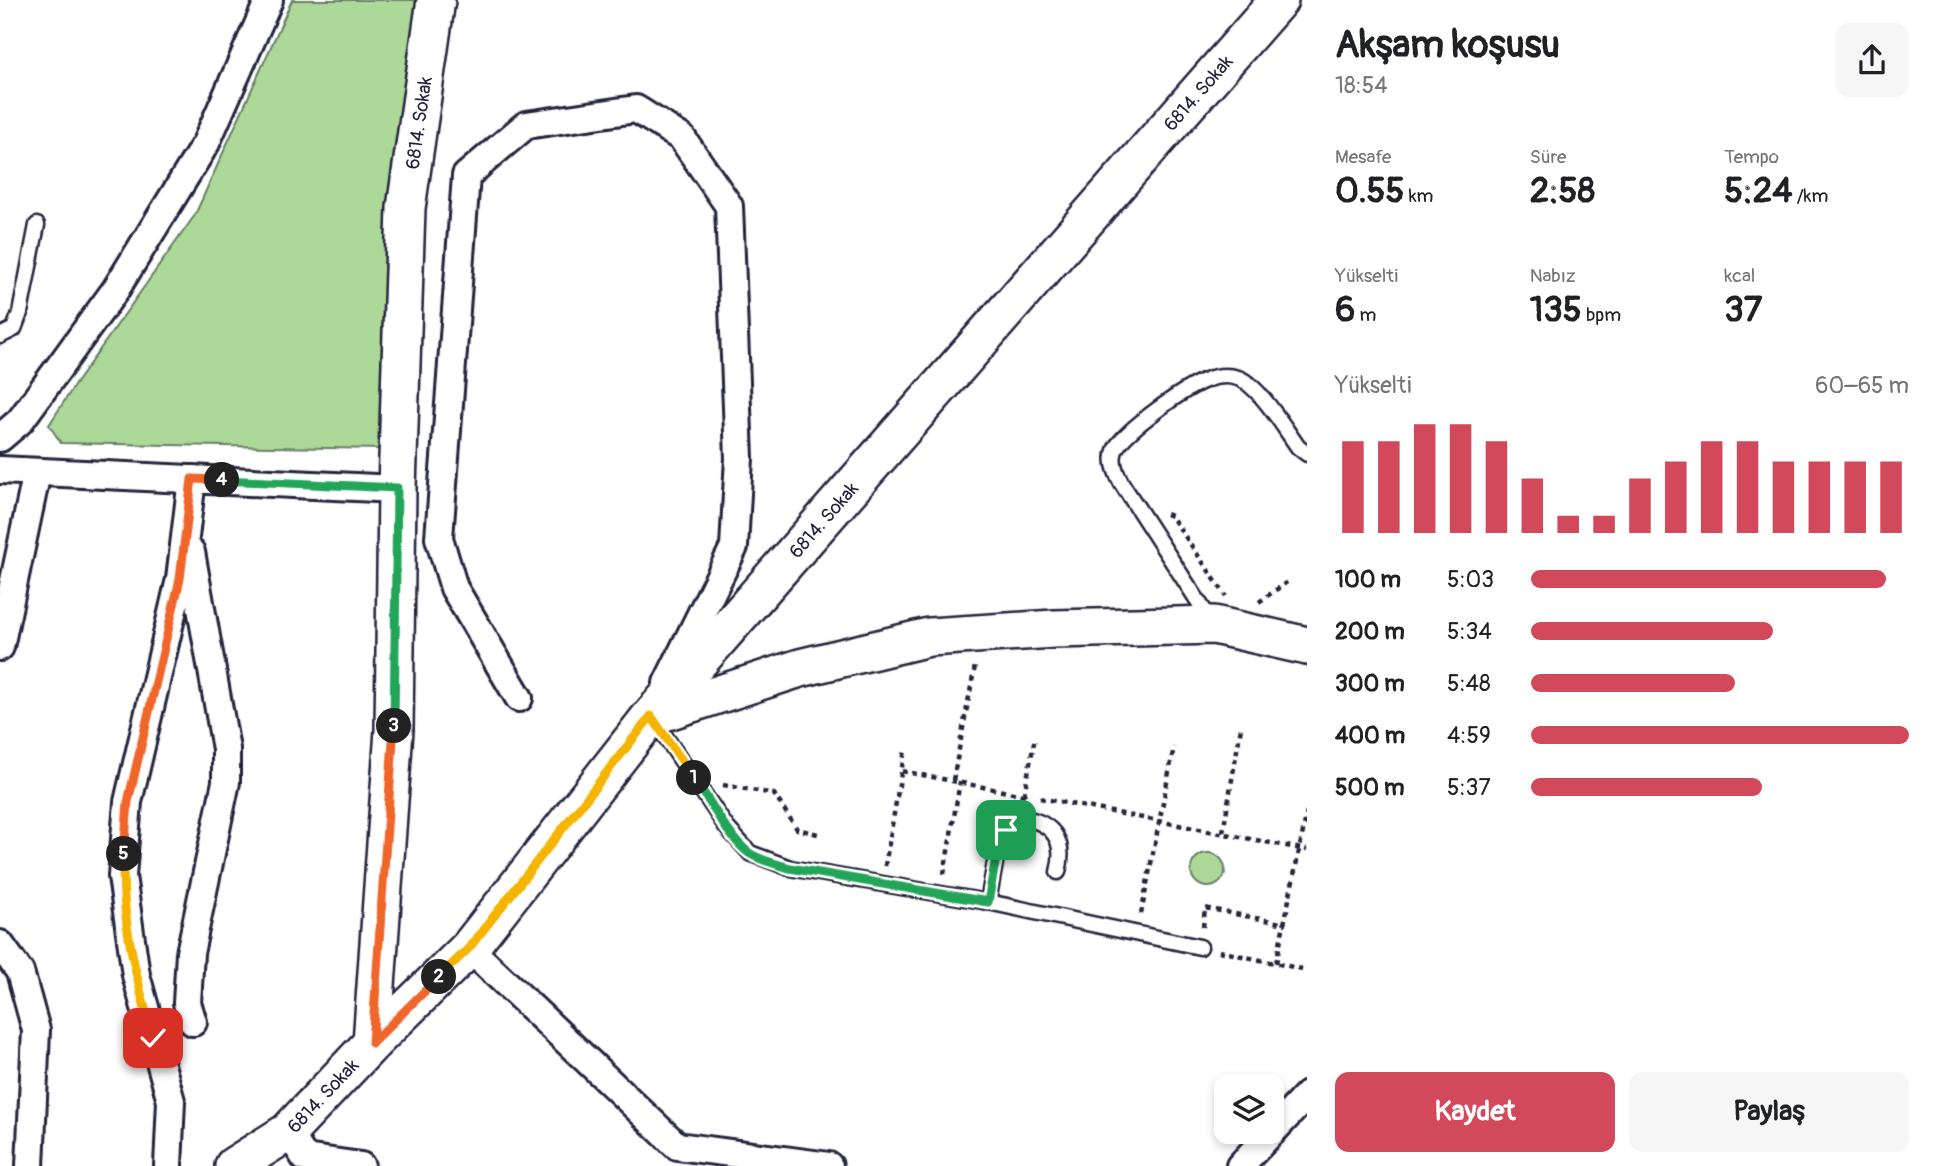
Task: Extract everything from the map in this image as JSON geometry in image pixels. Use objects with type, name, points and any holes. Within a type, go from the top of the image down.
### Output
[{"type":"street","points":[[0,438],[20,421],[116,289],[199,155],[269,0]]},
{"type":"street","name":"6814. Sokak","points":[[372,1043],[394,730],[397,488],[406,208],[436,0]]},
{"type":"street","name":"6814. Sokak","points":[[234,1166],[288,1132],[372,1043],[469,948],[651,716],[1279,0]]},
{"type":"street","points":[[519,698],[454,588],[439,538],[466,176],[526,125],[636,109],[682,138],[729,206],[739,458],[734,547],[651,716]]},
{"type":"street","points":[[0,470],[397,488]]},
{"type":"street","points":[[0,647],[37,472]]},
{"type":"street","points":[[168,1166],[171,1101],[136,975],[122,876],[128,802],[180,579],[192,479]]},
{"type":"street","points":[[186,526],[226,760],[226,782],[190,953],[187,1003],[192,1022]]},
{"type":"street","points":[[651,716],[800,667],[929,637],[1054,629],[1222,613],[1307,646]]},
{"type":"street","points":[[0,944],[20,972],[36,1030],[30,1166]]},
{"type":"street","points":[[469,948],[677,1146],[723,1166]]},
{"type":"street","points":[[1284,1119],[1307,1095]]},
{"type":"street","points":[[258,1166],[288,1132],[305,1158],[361,1166]]},
{"type":"street","points":[[1240,1166],[1261,1144]]},
{"type":"street","points":[[677,1146],[830,1166]]},
{"type":"lane","points":[[0,336],[15,329],[37,225]]},
{"type":"lane","points":[[1222,613],[1150,526],[1115,472],[1116,448],[1128,434],[1192,386],[1223,376],[1240,378],[1253,387],[1298,447],[1307,454]]},
{"type":"lane","points":[[651,716],[727,828],[750,853],[790,868],[988,902],[1199,947]]},
{"type":"lane","points":[[988,902],[999,841],[1006,830],[1024,818],[1049,826],[1058,841],[1062,857],[1058,872]]},
{"type":"path","points":[[1150,526],[1167,513],[1171,516],[1222,613]]},
{"type":"path","points":[[1269,606],[1256,604],[1287,582]]},
{"type":"path","points":[[953,780],[976,659]]},
{"type":"path","points":[[1223,832],[1241,727]]},
{"type":"path","points":[[1024,795],[1035,737]]},
{"type":"path","points":[[1138,934],[1174,747]]},
{"type":"path","points":[[881,883],[905,750]]},
{"type":"path","points":[[901,771],[1307,850]]},
{"type":"path","points":[[940,894],[960,782]]},
{"type":"path","points":[[702,790],[721,785],[774,794],[797,829],[822,835]]},
{"type":"path","points":[[1276,964],[1307,812]]},
{"type":"path","points":[[1286,924],[1205,908],[1199,947],[1307,970]]},
{"type":"green space","points":[[292,0],[417,0],[381,449],[61,443],[49,425],[195,215]]},
{"type":"green space","points":[[1208,853],[1220,858],[1225,870],[1220,882],[1208,887],[1196,882],[1191,870],[1196,858]]},
{"type":"route","points":[[153,1038],[136,975],[122,876],[128,802],[180,579],[192,479],[397,488],[394,730],[372,1043],[469,948],[651,716],[727,828],[750,853],[769,862],[790,868],[988,902],[999,841],[1006,830]]}]
